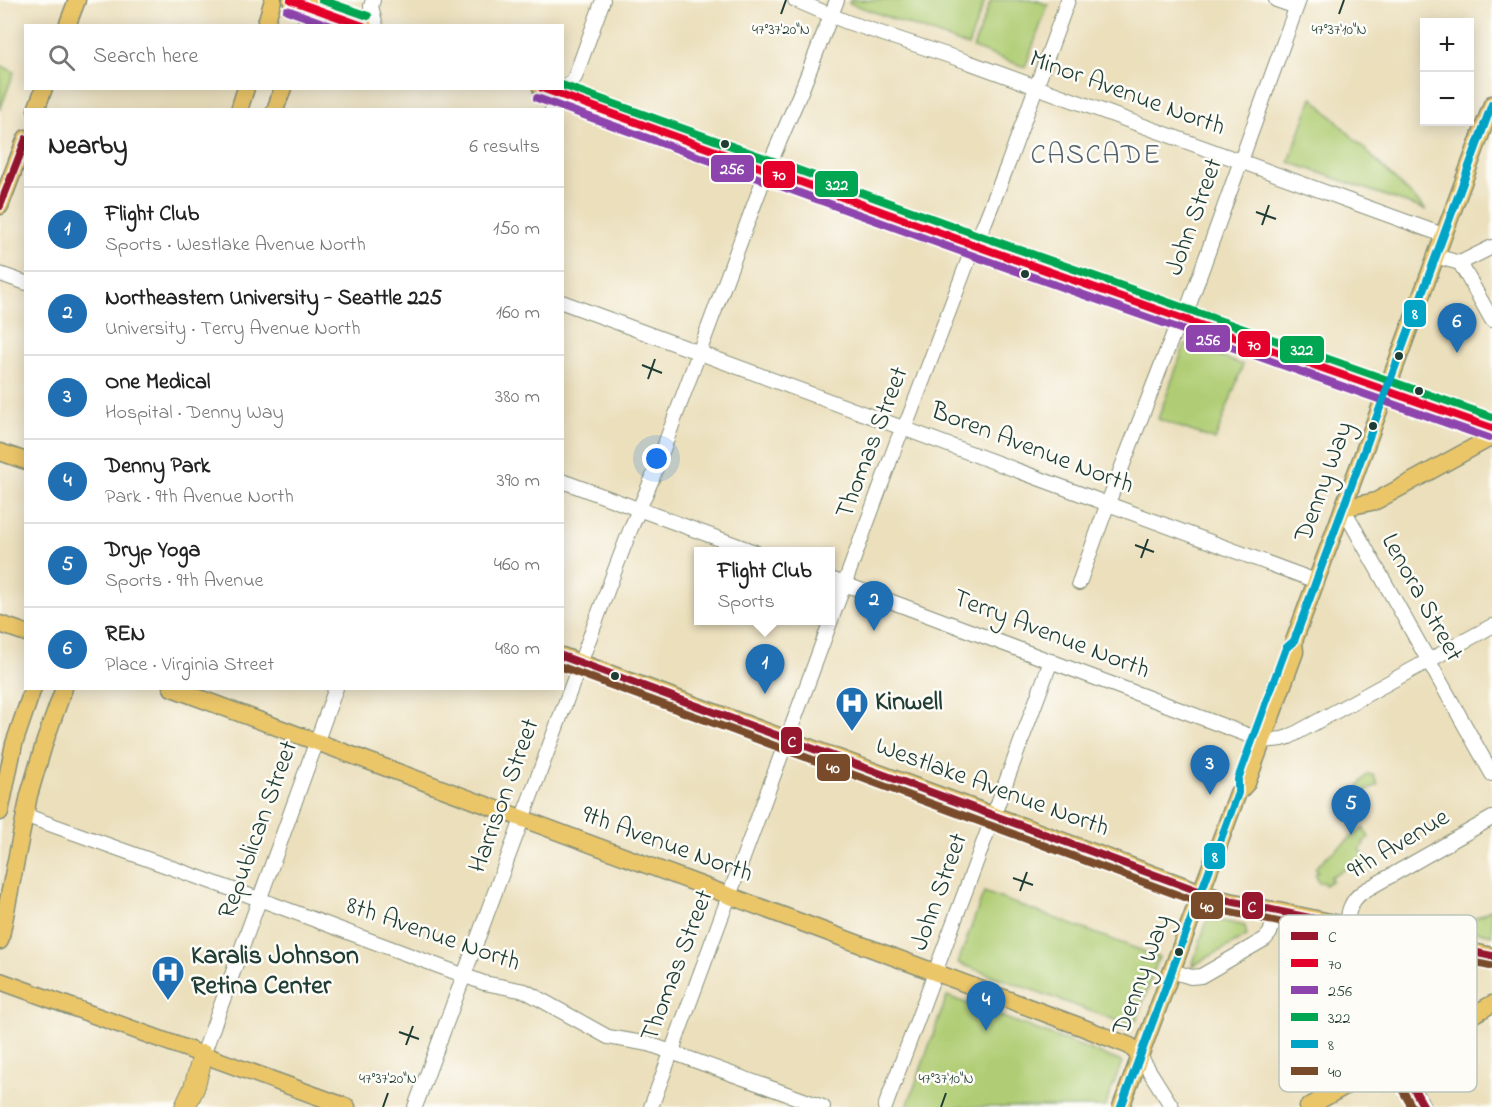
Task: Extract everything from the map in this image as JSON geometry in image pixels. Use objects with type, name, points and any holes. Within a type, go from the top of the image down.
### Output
[{"type":"highway","points":[[185,1107],[194,1088],[203,1055]]},
{"type":"main road","points":[[68,24],[76,0]]},
{"type":"main road","points":[[266,24],[273,0]]},
{"type":"main road","points":[[291,0],[359,24]]},
{"type":"main road","points":[[38,108],[43,90]]},
{"type":"main road","points":[[240,108],[245,90]]},
{"type":"main road","points":[[276,108],[282,90]]},
{"type":"main road","points":[[543,90],[557,103],[767,170],[1492,428]]},
{"type":"main road","name":"Denny Way","points":[[1121,1107],[1238,793],[1238,779],[1258,739],[1286,648],[1294,641],[1492,104]]},
{"type":"main road","points":[[0,206],[24,143]]},
{"type":"main road","points":[[1343,508],[1376,501],[1492,437]]},
{"type":"main road","points":[[0,452],[24,460]]},
{"type":"main road","points":[[0,624],[24,632]]},
{"type":"main road","name":"Westlake Avenue North","points":[[564,657],[1220,899],[1297,915]]},
{"type":"main road","points":[[0,812],[14,744],[32,690]]},
{"type":"main road","points":[[0,941],[34,774],[62,690]]},
{"type":"main road","name":"9th Avenue North","points":[[177,690],[936,972],[1127,1045],[1140,1056]]},
{"type":"main road","name":"Westlake Avenue North","points":[[1477,953],[1492,956]]},
{"type":"main road","points":[[0,981],[347,1107]]},
{"type":"main road","points":[[1477,1012],[1492,1004]]},
{"type":"main road","points":[[1308,1107],[1335,1092]]},
{"type":"street","points":[[373,0],[371,6],[376,24]]},
{"type":"street","points":[[557,103],[575,77],[603,0]]},
{"type":"street","name":"Minor Avenue North","points":[[795,0],[831,15],[1036,86],[1443,235]]},
{"type":"street","name":"Harrison Street","points":[[415,1107],[580,662],[652,479],[767,170],[837,0]]},
{"type":"street","name":"Thomas Street","points":[[835,613],[974,245],[1000,185],[1068,0]]},
{"type":"street","points":[[1276,0],[1297,4]]},
{"type":"street","name":"John Street","points":[[1079,583],[1108,503],[1190,300],[1297,4]]},
{"type":"street","points":[[1435,256],[1460,263],[1492,247]]},
{"type":"street","points":[[1460,263],[1492,320]]},
{"type":"street","points":[[0,274],[24,283]]},
{"type":"street","name":"Boren Avenue North","points":[[564,303],[1316,580]]},
{"type":"street","points":[[564,482],[740,547]]},
{"type":"street","name":"Lenora Street","points":[[1343,508],[1492,774]]},
{"type":"street","name":"Terry Avenue North","points":[[835,580],[1258,739]]},
{"type":"street","name":"Thomas Street","points":[[651,1107],[830,625]]},
{"type":"street","points":[[1258,739],[1282,740],[1289,737],[1492,626]]},
{"type":"street","name":"John Street","points":[[885,1107],[1051,661]]},
{"type":"street","name":"Republican Street","points":[[203,1055],[335,690]]},
{"type":"street","name":"8th Avenue North","points":[[24,815],[259,899],[464,976],[484,983],[525,991],[608,1037],[649,1044],[823,1107]]},
{"type":"street","name":"9th Avenue","points":[[1348,915],[1355,897],[1492,818]]},
{"type":"street","points":[[1172,971],[1191,977],[1201,976],[1260,944],[1270,933],[1277,911]]},
{"type":"street","points":[[1140,1056],[1172,1107]]},
{"type":"street","name":"9th Avenue","points":[[1416,1092],[1424,1107]]},
{"type":"green space","points":[[850,0],[985,0],[968,46],[849,3]]},
{"type":"green space","points":[[991,0],[1035,0],[1048,5],[1025,67],[973,48]]},
{"type":"green space","points":[[0,65],[14,72],[0,110]]},
{"type":"green space","points":[[1312,97],[1426,210],[1289,162]]},
{"type":"green space","points":[[1185,344],[1243,365],[1215,440],[1158,419]]},
{"type":"green space","points":[[1368,774],[1373,775],[1378,785],[1360,794],[1357,788]]},
{"type":"green space","points":[[1364,828],[1369,838],[1363,842],[1364,845],[1360,849],[1369,862],[1362,867],[1353,868],[1351,866],[1330,877],[1332,880],[1325,885],[1323,882],[1319,883],[1315,874],[1318,872],[1315,868]]},
{"type":"green space","points":[[984,892],[1159,957],[1137,1019],[1126,1024],[958,963]]},
{"type":"green space","points":[[1492,909],[1492,935],[1477,931],[1477,917]]},
{"type":"green space","points":[[1208,918],[1245,926],[1247,936],[1192,966]]},
{"type":"green space","points":[[947,996],[1122,1062],[1105,1107],[907,1107]]},
{"type":"transit line","name":"70","points":[[291,0],[357,24]]},
{"type":"transit line","name":"322","points":[[322,0],[368,16]]},
{"type":"transit line","name":"256","points":[[287,10],[326,24]]},
{"type":"transit line","name":"322","points":[[564,86],[1492,417]]},
{"type":"transit line","name":"70","points":[[548,90],[974,245],[1492,428]]},
{"type":"transit line","name":"256","points":[[537,98],[971,255],[1489,438]]},
{"type":"transit line","name":"8","points":[[1121,1107],[1238,793],[1238,779],[1286,648],[1294,641],[1492,104]]},
{"type":"transit line","name":"C","points":[[0,206],[24,144]]},
{"type":"transit line","name":"C","points":[[564,657],[1220,899],[1296,915]]},
{"type":"transit line","name":"40","points":[[564,668],[1216,909],[1279,922]]},
{"type":"transit line","name":"C","points":[[1477,953],[1492,956]]},
{"type":"transit line","name":"40","points":[[1477,963],[1490,966]]},
{"type":"transit line","name":"40","points":[[1404,1092],[1412,1107]]},
{"type":"transit line","name":"C","points":[[1416,1092],[1424,1107]]},
{"type":"place","name":"REN","points":[[1457,353]]},
{"type":"place","name":"Northeastern University - Seattle 225","points":[[874,631]]},
{"type":"place","name":"Flight Club","points":[[765,694]]},
{"type":"place","name":"Kinwell","points":[[852,732]]},
{"type":"place","name":"One Medical","points":[[1210,795]]},
{"type":"place","name":"Dryp Yoga","points":[[1351,835]]},
{"type":"place","name":"Karalis Johnson Retina Center","points":[[168,1001]]},
{"type":"place","name":"Denny Park","points":[[986,1031]]},
{"type":"district","name":"CASCADE","points":[[1096,156]]}]
